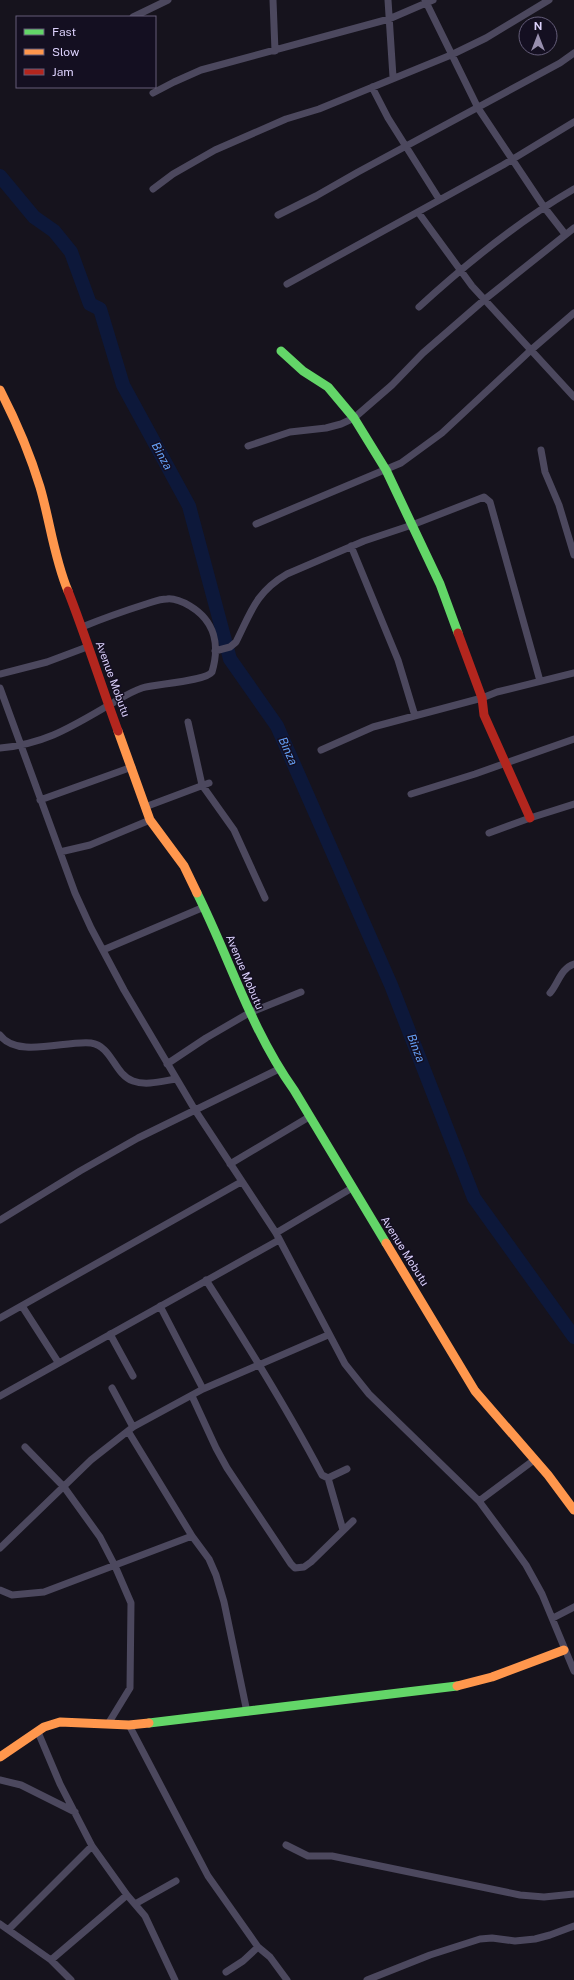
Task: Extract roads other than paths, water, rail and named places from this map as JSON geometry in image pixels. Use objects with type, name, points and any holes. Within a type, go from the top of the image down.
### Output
[{"type":"street","points":[[135,16],[168,0]]},
{"type":"street","points":[[273,0],[274,51]]},
{"type":"street","points":[[388,0],[393,77]]},
{"type":"street","points":[[153,93],[202,70],[389,19],[425,1],[434,0]]},
{"type":"street","points":[[153,188],[173,174],[215,150],[286,119],[319,109],[451,54],[486,38],[549,0]]},
{"type":"street","points":[[425,1],[478,108],[544,207],[565,234]]},
{"type":"street","points":[[278,215],[478,108],[560,63],[574,53]]},
{"type":"street","points":[[372,87],[388,118],[439,199]]},
{"type":"street","points":[[287,284],[512,160],[574,122]]},
{"type":"street","points":[[419,307],[461,269],[500,238],[544,207],[574,189]]},
{"type":"street","points":[[418,212],[484,300],[574,397]]},
{"type":"street","points":[[248,446],[290,432],[326,428],[341,424],[354,418],[392,385],[423,352],[484,300],[574,228]]},
{"type":"street","points":[[256,524],[401,463],[442,433],[531,350],[574,313]]},
{"type":"street","points":[[281,351],[303,371],[328,387],[354,418],[386,470],[440,584],[482,698],[484,715],[507,763],[530,818]]},
{"type":"street","name":"Avenue Mobutu","points":[[0,390],[15,420],[35,472],[66,587],[82,627],[87,647],[110,705],[150,820],[184,866],[204,907],[249,1013],[279,1069],[294,1090],[352,1188],[404,1270],[475,1390],[574,1510]]},
{"type":"street","points":[[541,450],[545,472],[559,505],[574,555]]},
{"type":"street","points":[[217,651],[230,647],[236,642],[258,598],[271,585],[286,574],[351,546],[382,534],[412,525],[484,497],[489,500],[540,681]]},
{"type":"street","points":[[351,546],[398,660],[415,716]]},
{"type":"street","points":[[0,748],[22,746],[49,738],[140,689],[176,681],[198,679],[210,675],[213,669],[217,651],[210,624],[195,609],[176,600],[157,600],[120,612],[82,627]]},
{"type":"street","points":[[0,674],[47,662],[87,647]]},
{"type":"street","points":[[321,750],[372,727],[482,698],[497,692],[574,673]]},
{"type":"street","points":[[0,688],[75,893],[124,990],[167,1064],[241,1182],[278,1236],[328,1335],[345,1364],[364,1389],[422,1447],[452,1473],[479,1501],[526,1565],[553,1618],[564,1650],[574,1671]]},
{"type":"street","points":[[188,722],[206,784],[234,830],[265,898]]},
{"type":"street","points":[[411,794],[507,763],[574,739]]},
{"type":"street","points":[[40,800],[132,767]]},
{"type":"street","points":[[146,807],[206,784]]},
{"type":"street","points":[[489,833],[574,804]]},
{"type":"street","points":[[60,852],[90,845],[150,820]]},
{"type":"street","points":[[103,950],[204,907]]},
{"type":"street","points":[[550,993],[559,982],[564,969],[574,964]]},
{"type":"street","points":[[167,1064],[206,1038],[249,1013],[301,992]]},
{"type":"street","points":[[0,1034],[6,1042],[22,1046],[92,1043],[104,1049],[117,1070],[133,1081],[144,1083],[176,1079]]},
{"type":"street","points":[[0,1220],[80,1171],[138,1138],[279,1069]]},
{"type":"street","points":[[230,1164],[309,1117]]},
{"type":"street","points":[[0,1318],[241,1182]]},
{"type":"street","points":[[0,1396],[206,1280],[352,1188]]},
{"type":"street","points":[[206,1280],[292,1417],[322,1475],[328,1478],[343,1530]]},
{"type":"street","points":[[22,1306],[58,1362]]},
{"type":"street","points":[[160,1306],[204,1389]]},
{"type":"street","points":[[110,1334],[133,1376]]},
{"type":"street","points":[[0,1548],[110,1444],[131,1429],[204,1389],[328,1335]]},
{"type":"street","points":[[112,1388],[131,1429],[192,1536],[209,1559],[216,1575],[224,1602],[247,1712]]},
{"type":"street","points":[[192,1396],[227,1468],[291,1564],[299,1568],[304,1567],[324,1550],[353,1521]]},
{"type":"street","points":[[25,1447],[64,1487],[100,1537],[115,1566],[131,1603],[130,1688],[108,1724]]},
{"type":"street","points":[[479,1501],[534,1460]]},
{"type":"street","points":[[328,1478],[347,1469]]},
{"type":"street","points":[[0,1590],[12,1595],[44,1592],[192,1536]]},
{"type":"street","points":[[553,1618],[574,1607]]},
{"type":"street","points":[[0,1757],[51,1724],[60,1722],[129,1725],[247,1712],[356,1698],[380,1693],[454,1687],[503,1674],[564,1650]]},
{"type":"street","points":[[129,1725],[208,1876],[258,1947],[270,1957],[287,1980]]},
{"type":"street","points":[[38,1732],[45,1752],[92,1846],[147,1920],[175,1980]]},
{"type":"street","points":[[0,1780],[21,1785],[75,1812]]},
{"type":"street","points":[[286,1845],[308,1856],[332,1856],[520,1895],[544,1897],[574,1894]]},
{"type":"street","points":[[9,1929],[92,1846]]},
{"type":"street","points":[[135,1904],[176,1881]]},
{"type":"street","points":[[51,1960],[127,1895]]},
{"type":"street","points":[[0,1924],[51,1960],[71,1980]]},
{"type":"street","points":[[367,1980],[430,1955],[480,1939],[492,1938],[515,1941],[535,1939],[574,1926]]},
{"type":"street","points":[[226,1972],[243,1961],[258,1947]]},
{"type":"waterway","name":"Binza","points":[[0,176],[34,217],[54,231],[71,252],[90,304],[100,309],[123,385],[189,506],[230,659],[277,726],[391,985],[474,1198],[574,1337]]}]
